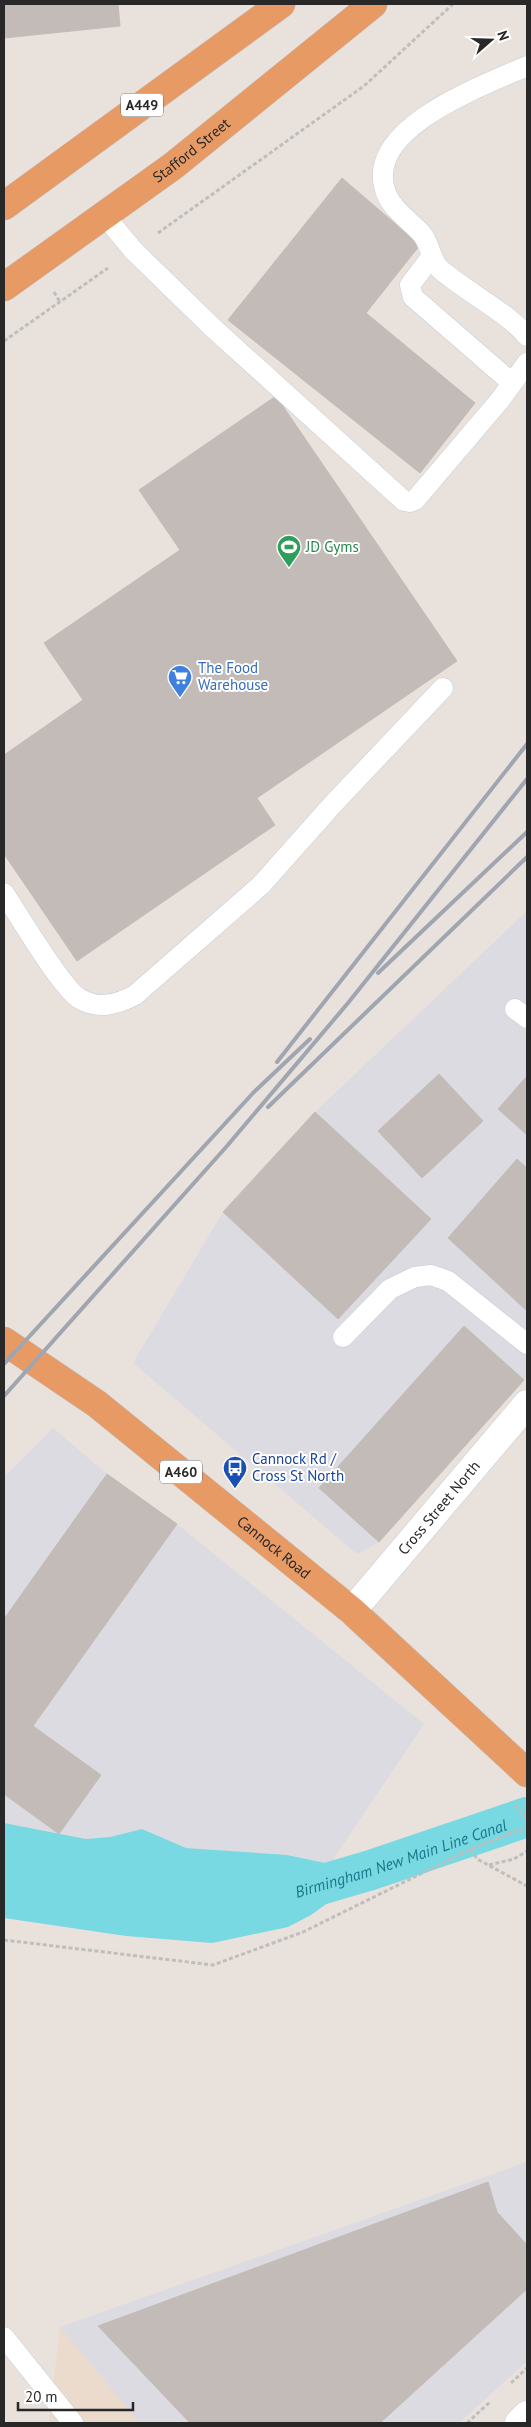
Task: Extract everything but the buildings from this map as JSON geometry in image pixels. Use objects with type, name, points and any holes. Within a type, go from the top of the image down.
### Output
[{"type":"highway","name":"A449","points":[[4,206],[281,4]]},
{"type":"highway","name":"Stafford Street","points":[[4,287],[172,166],[373,4]]},
{"type":"highway","name":"Cannock Road","points":[[4,1341],[97,1404],[352,1611],[527,1773]]},
{"type":"street","name":"Cross Street North","points":[[352,1611],[527,1404]]},
{"type":"street","points":[[519,2423],[527,2415]]},
{"type":"lane","points":[[527,66],[453,99],[426,116],[407,132],[385,161],[382,180],[388,198],[422,234],[439,268],[527,336]]},
{"type":"lane","points":[[104,216],[133,250],[212,327],[404,501],[410,502],[415,500],[527,363]]},
{"type":"lane","points":[[432,256],[410,285],[413,297],[512,383]]},
{"type":"lane","points":[[4,893],[54,968],[80,999],[94,1004],[117,1005],[135,994],[261,885],[334,803],[443,688]]},
{"type":"lane","points":[[343,1337],[390,1289],[415,1277],[431,1274],[448,1281],[527,1344]]},
{"type":"lane","points":[[4,2337],[72,2423]]},
{"type":"path","points":[[4,341],[364,86],[453,4]]},
{"type":"path","points":[[4,1940],[213,1965],[303,1932],[472,1849],[527,1827]]},
{"type":"path","points":[[472,1849],[477,1859],[527,1886]]},
{"type":"path","points":[[489,1866],[514,1859],[527,1851]]},
{"type":"shaded area","points":[[527,911],[527,1376],[379,1542],[357,1554],[133,1363],[223,1212],[315,1112]]},
{"type":"shaded area","points":[[53,1428],[107,1474],[177,1524],[424,1724],[330,1864],[287,1855],[186,1848],[142,1829],[110,1837],[86,1839],[4,1823],[4,1477]]},
{"type":"shaded area","points":[[527,2162],[527,2361],[459,2423],[140,2423],[60,2327]]},
{"type":"shaded area","points":[[60,2327],[140,2423],[49,2423]]},
{"type":"water","points":[[4,1823],[86,1839],[110,1837],[142,1829],[186,1848],[287,1855],[330,1864],[348,1877],[336,1897],[311,1915],[288,1927],[212,1943],[126,1936],[4,1918]]},
{"type":"waterway","name":"Birmingham New Main Line Canal","points":[[296,1892],[371,1870],[527,1817]]},
{"type":"railway","points":[[277,1062],[527,744]]},
{"type":"railway","points":[[4,1396],[227,1146],[348,1003],[527,779]]},
{"type":"railway","points":[[378,973],[527,832]]},
{"type":"railway","points":[[268,1107],[527,857]]},
{"type":"railway","points":[[4,1364],[254,1092],[310,1039]]},
{"type":"place","name":"JD Gyms","points":[[289,568]]},
{"type":"place","name":"The Food Warehouse","points":[[180,698]]},
{"type":"place","name":"Cannock Rd / Cross St North","points":[[235,1489]]}]
